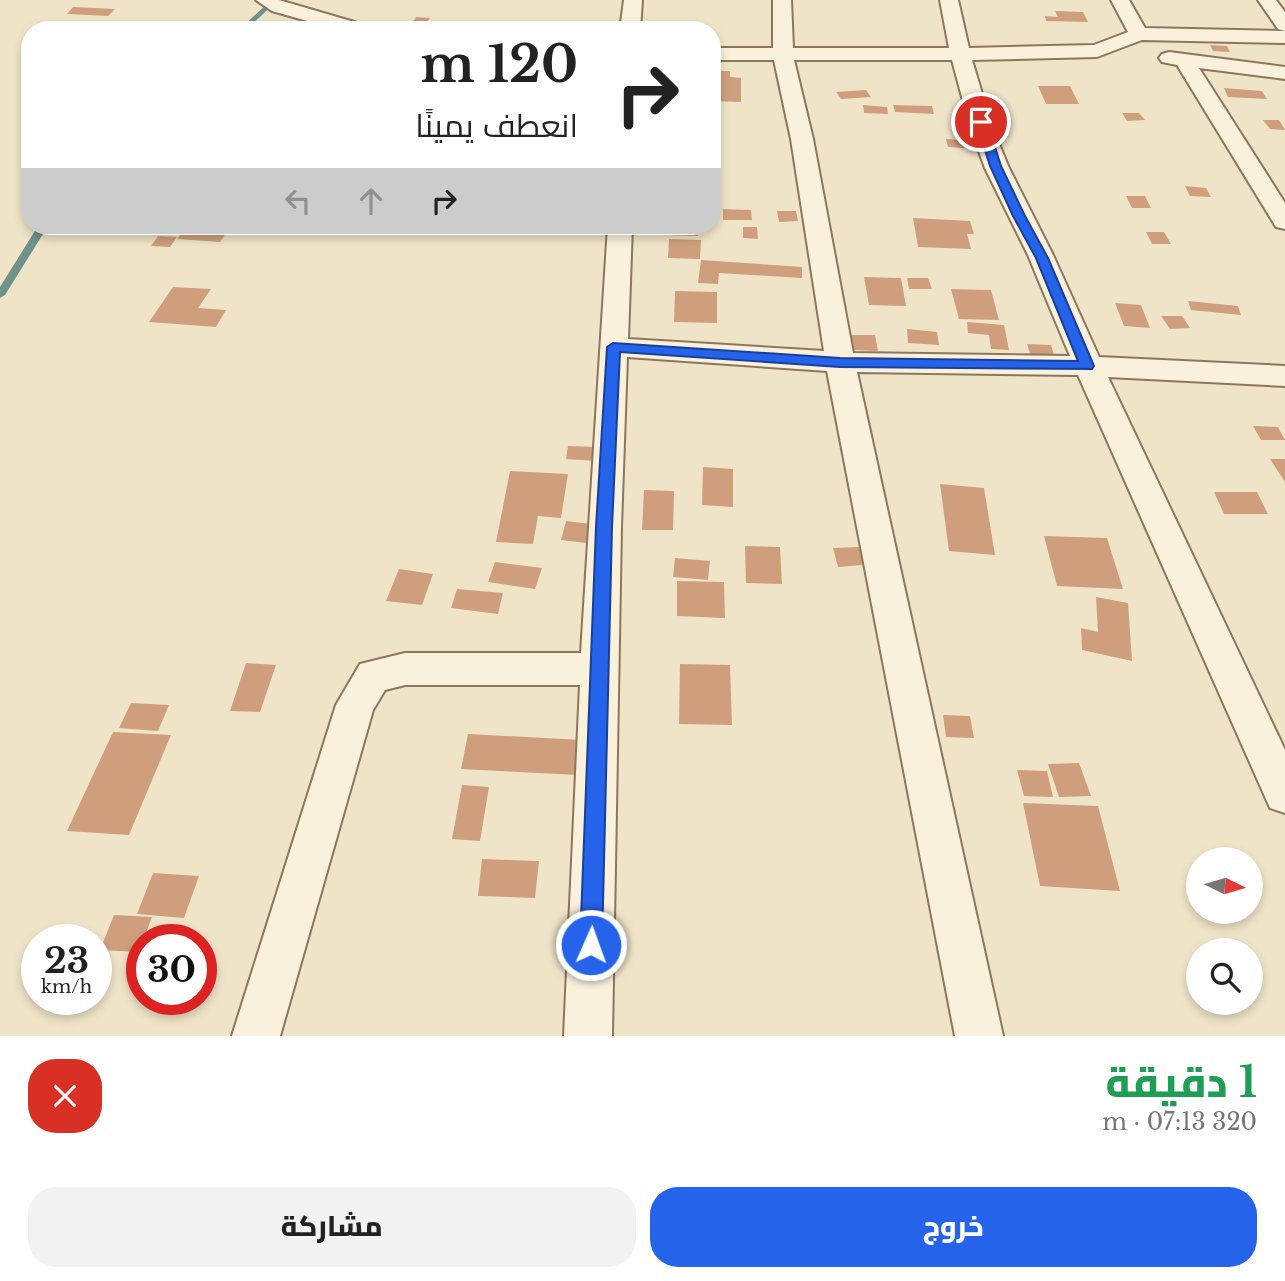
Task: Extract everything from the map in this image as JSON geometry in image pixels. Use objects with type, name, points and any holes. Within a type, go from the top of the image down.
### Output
[{"type":"street","points":[[265,0],[279,7],[329,21]]},
{"type":"street","points":[[631,21],[633,0]]},
{"type":"street","points":[[782,0],[783,55],[802,139],[840,362],[979,1036]]},
{"type":"street","points":[[949,0],[960,56],[995,166],[1042,258],[1087,366],[1285,794]]},
{"type":"street","points":[[1120,0],[1139,34]]},
{"type":"street","points":[[1267,0],[1285,25]]},
{"type":"street","points":[[1097,51],[1139,34],[1285,37]]},
{"type":"street","points":[[721,54],[960,56],[1097,51],[1285,73]]},
{"type":"street","points":[[1185,60],[1193,78],[1285,222]]},
{"type":"street","points":[[588,1036],[599,669],[619,235]]},
{"type":"street","points":[[613,347],[840,362],[1087,366],[1285,376]]},
{"type":"street","points":[[256,1036],[355,705],[373,676],[405,669],[599,669]]},
{"type":"building","points":[[73,7],[115,9],[108,16],[67,14]]},
{"type":"building","points":[[1055,11],[1083,12],[1088,22],[1046,21],[1045,16],[1058,17]]},
{"type":"building","points":[[416,17],[430,18],[428,21],[414,21]]},
{"type":"building","points":[[1210,45],[1227,46],[1230,52],[1213,51]]},
{"type":"building","points":[[721,71],[730,71],[730,77],[741,78],[741,102],[721,101]]},
{"type":"building","points":[[1038,86],[1070,86],[1079,104],[1046,104]]},
{"type":"building","points":[[1224,88],[1262,91],[1267,99],[1228,97]]},
{"type":"building","points":[[866,90],[871,97],[841,99],[836,92]]},
{"type":"building","points":[[863,105],[887,107],[888,114],[864,113]]},
{"type":"building","points":[[893,105],[932,106],[934,114],[895,112]]},
{"type":"building","points":[[1122,113],[1139,113],[1145,120],[1127,121]]},
{"type":"building","points":[[1263,120],[1279,120],[1285,130],[1270,129]]},
{"type":"building","points":[[946,139],[963,140],[964,148],[948,147]]},
{"type":"building","points":[[1185,186],[1206,188],[1211,197],[1190,196]]},
{"type":"building","points":[[1126,196],[1145,196],[1151,208],[1132,208]]},
{"type":"building","points":[[723,209],[751,210],[752,220],[723,220]]},
{"type":"building","points":[[777,211],[796,211],[798,221],[779,222]]},
{"type":"building","points":[[913,218],[970,221],[974,234],[967,234],[971,249],[918,247]]},
{"type":"building","points":[[743,227],[757,227],[758,239],[743,238]]},
{"type":"building","points":[[1146,232],[1164,232],[1171,244],[1152,244]]},
{"type":"building","points":[[180,235],[225,235],[220,242],[177,239]]},
{"type":"building","points":[[158,236],[177,237],[170,247],[151,246]]},
{"type":"building","points":[[669,239],[701,240],[700,259],[668,258]]},
{"type":"building","points":[[701,260],[802,267],[802,278],[719,273],[718,284],[698,283]]},
{"type":"building","points":[[864,277],[901,278],[906,306],[869,305]]},
{"type":"building","points":[[907,278],[928,278],[932,289],[909,289]]},
{"type":"building","points":[[173,287],[211,289],[198,308],[226,310],[216,327],[149,322]]},
{"type":"building","points":[[951,289],[991,290],[999,320],[959,319]]},
{"type":"building","points":[[675,291],[717,292],[717,323],[674,322]]},
{"type":"building","points":[[1188,301],[1238,306],[1241,315],[1191,310]]},
{"type":"building","points":[[1115,303],[1141,305],[1150,328],[1124,326]]},
{"type":"building","points":[[1161,316],[1182,316],[1190,328],[1170,329]]},
{"type":"building","points":[[967,322],[1004,325],[1009,350],[991,349],[989,335],[968,333]]},
{"type":"building","points":[[907,329],[937,332],[939,345],[908,343]]},
{"type":"building","points":[[850,335],[875,335],[878,351],[852,350]]},
{"type":"building","points":[[1027,344],[1051,345],[1055,358],[1031,357]]},
{"type":"building","points":[[1253,426],[1278,427],[1285,440],[1261,440]]},
{"type":"building","points":[[568,446],[597,447],[595,461],[566,459]]},
{"type":"building","points":[[1270,459],[1285,459],[1285,482]]},
{"type":"building","points":[[703,467],[733,469],[733,507],[702,505]]},
{"type":"building","points":[[510,471],[568,474],[561,518],[538,516],[533,544],[496,542]]},
{"type":"building","points":[[940,484],[984,488],[995,555],[949,551]]},
{"type":"building","points":[[644,490],[674,491],[673,530],[642,530]]},
{"type":"building","points":[[1214,492],[1257,492],[1268,514],[1224,514]]},
{"type":"building","points":[[566,521],[591,524],[586,543],[561,540]]},
{"type":"building","points":[[1044,536],[1107,538],[1123,589],[1057,586]]},
{"type":"building","points":[[745,546],[780,547],[782,584],[746,583]]},
{"type":"building","points":[[859,547],[863,565],[838,567],[833,548]]},
{"type":"building","points":[[675,558],[710,561],[708,580],[673,577]]},
{"type":"building","points":[[495,562],[542,568],[535,589],[488,582]]},
{"type":"building","points":[[399,569],[433,574],[422,605],[386,601]]},
{"type":"building","points":[[677,581],[724,582],[725,618],[677,616]]},
{"type":"building","points":[[457,589],[503,593],[498,614],[451,608]]},
{"type":"building","points":[[1096,597],[1128,603],[1132,661],[1082,650],[1081,628],[1098,632]]},
{"type":"building","points":[[246,663],[276,665],[260,712],[230,711]]},
{"type":"building","points":[[680,664],[730,665],[732,725],[679,724]]},
{"type":"building","points":[[131,703],[169,705],[158,731],[119,728]]},
{"type":"building","points":[[943,715],[970,716],[974,738],[946,737]]},
{"type":"building","points":[[113,732],[171,735],[129,835],[67,831]]},
{"type":"building","points":[[468,734],[582,740],[578,775],[461,769]]},
{"type":"building","points":[[1079,763],[1091,796],[1059,797],[1048,764]]},
{"type":"building","points":[[1017,770],[1047,771],[1053,797],[1024,796]]},
{"type":"building","points":[[462,785],[489,787],[480,841],[452,839]]},
{"type":"building","points":[[1023,803],[1098,806],[1120,891],[1040,886]]},
{"type":"building","points":[[482,859],[539,861],[535,898],[478,896]]},
{"type":"building","points":[[153,873],[199,876],[184,918],[137,914]]},
{"type":"building","points":[[114,915],[152,917],[149,924],[126,924],[126,951],[112,951],[110,924]]},
{"type":"waterway","points":[[252,21],[275,0]]},
{"type":"waterway","points":[[0,295],[37,235]]},
{"type":"route","points":[[591,945],[604,527],[613,347],[840,362],[1087,366],[1042,258],[995,166],[981,122]]}]
